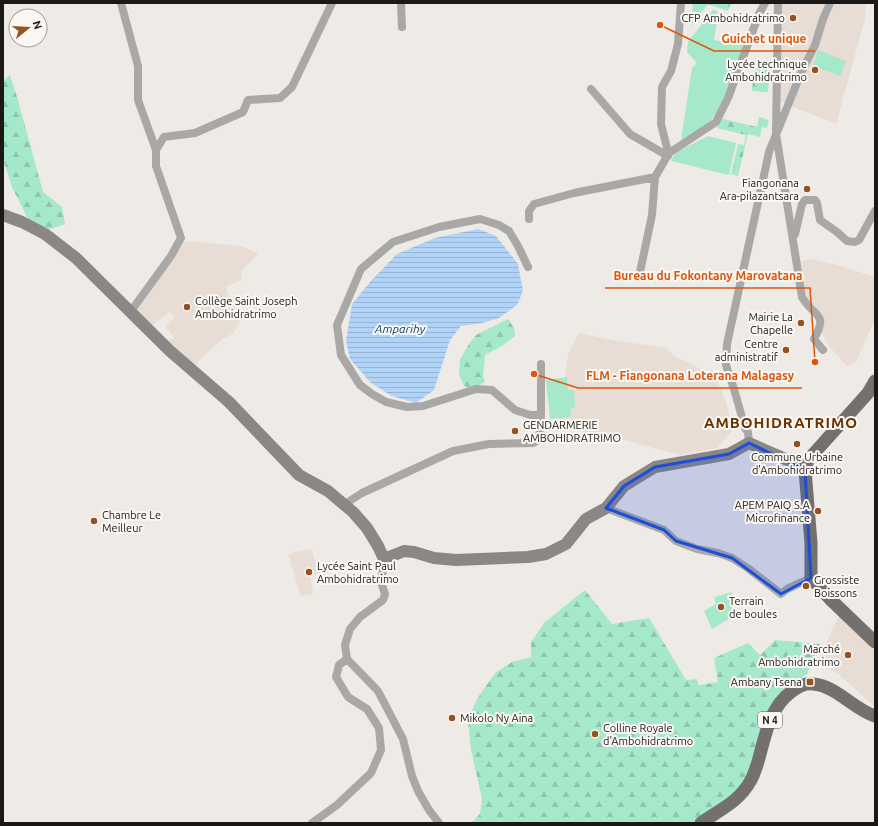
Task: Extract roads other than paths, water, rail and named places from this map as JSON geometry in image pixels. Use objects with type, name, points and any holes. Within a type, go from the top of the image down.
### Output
[{"type":"main road","points":[[875,381],[871,395],[806,470],[811,543],[811,578],[830,599],[875,642]]},
{"type":"main road","name":"N 4","points":[[701,823],[729,805],[740,795],[752,779],[769,723],[778,705],[785,697],[799,686],[813,684],[824,687],[839,694],[862,710],[875,716]]},
{"type":"street","points":[[121,3],[138,66],[138,100],[156,150],[156,166],[182,238],[171,256],[131,311]]},
{"type":"street","points":[[156,150],[164,137],[195,133],[243,112],[248,100],[280,98],[292,87],[332,3]]},
{"type":"street","points":[[401,3],[402,27]]},
{"type":"street","points":[[669,155],[661,124],[662,87],[671,71],[678,44],[681,3]]},
{"type":"street","points":[[640,272],[652,215],[655,177],[669,155],[716,122],[728,98],[759,14],[765,3]]},
{"type":"street","points":[[778,3],[776,134],[794,238],[802,297],[807,306],[818,315],[821,321],[820,328],[814,339],[823,350]]},
{"type":"street","points":[[749,443],[748,432],[726,365],[727,351],[769,152],[789,106],[801,73],[815,45],[823,19],[830,3]]},
{"type":"street","points":[[591,89],[630,134],[669,155]]},
{"type":"street","points":[[529,220],[529,211],[534,204],[586,190],[655,177]]},
{"type":"street","points":[[794,238],[802,204],[805,200],[815,200],[817,203],[820,220],[847,241],[855,242],[859,240],[875,211]]},
{"type":"street","points":[[3,215],[22,222],[45,234],[76,258],[170,351],[229,402],[299,475],[345,504],[367,528],[384,559],[382,578],[380,579],[385,594],[383,600],[360,616],[350,629],[344,645],[347,659],[378,691],[403,739],[412,776],[418,791],[429,810],[439,823]]},
{"type":"street","points":[[528,267],[518,246],[508,231],[499,224],[480,219],[439,227],[393,242],[360,269],[337,325],[341,355],[360,385],[386,402],[407,407],[423,406],[476,389],[492,390],[515,410],[541,415]]},
{"type":"street","points":[[345,504],[362,493],[453,451],[488,444],[533,443],[539,440],[541,415],[541,364]]},
{"type":"street","points":[[749,443],[790,461],[806,470]]},
{"type":"street","points":[[384,559],[404,552],[414,552],[434,558],[456,560],[528,557],[546,554],[566,544],[586,520],[606,508],[624,486],[655,467],[729,454],[749,443]]},
{"type":"street","points":[[606,508],[664,530],[676,541],[697,549],[718,553],[732,558],[749,569],[781,594],[787,589],[811,578]]},
{"type":"street","points":[[312,823],[337,805],[371,773],[381,750],[378,728],[367,709],[348,697],[336,677],[339,665],[347,659]]},
{"type":"water","name":"Amparihy","points":[[478,229],[496,236],[518,264],[523,291],[517,305],[499,318],[482,323],[461,326],[450,340],[434,390],[416,403],[392,396],[371,383],[350,359],[346,341],[352,304],[371,281],[397,254],[435,238]]},
{"type":"place","name":"CFP Ambohidratrimo","points":[[793,18]]},
{"type":"place","name":"Guichet unique","points":[[660,25]]},
{"type":"place","name":"Lycée technique Ambohidratrimo","points":[[815,70]]},
{"type":"place","name":"Fiangonana Ara-pilazantsara","points":[[807,189]]},
{"type":"place","name":"Collège Saint Joseph Ambohidratrimo","points":[[187,307]]},
{"type":"place","name":"Mairie La Chapelle","points":[[801,323]]},
{"type":"place","name":"Centre administratif","points":[[786,350]]},
{"type":"place","name":"Bureau du Fokontany Marovatana","points":[[815,362]]},
{"type":"place","name":"FLM - Fiangonana Loterana Malagasy","points":[[534,374]]},
{"type":"place","name":"GENDARMERIE AMBOHIDRATRIMO","points":[[515,431]]},
{"type":"place","name":"Commune Urbaine d'Ambohidratrimo","points":[[797,444]]},
{"type":"place","name":"APEM PAIQ S.A Microfinance","points":[[818,511]]},
{"type":"place","name":"Chambre Le Meilleur","points":[[94,521]]},
{"type":"place","name":"Lycée Saint Paul Ambohidratrimo","points":[[309,572]]},
{"type":"place","name":"Grossiste Boissons","points":[[806,586]]},
{"type":"place","name":"Terrain de boules","points":[[721,607]]},
{"type":"place","name":"Marché Ambohidratrimo","points":[[848,655]]},
{"type":"place","name":"Ambany Tsena","points":[[810,682]]},
{"type":"place","name":"Mikolo Ny Aina","points":[[452,718]]},
{"type":"place","name":"Colline Royale d'Ambohidratrimo","points":[[595,734]]},
{"type":"district","name":"AMBOHIDRATRIMO","points":[[781,423]]}]
